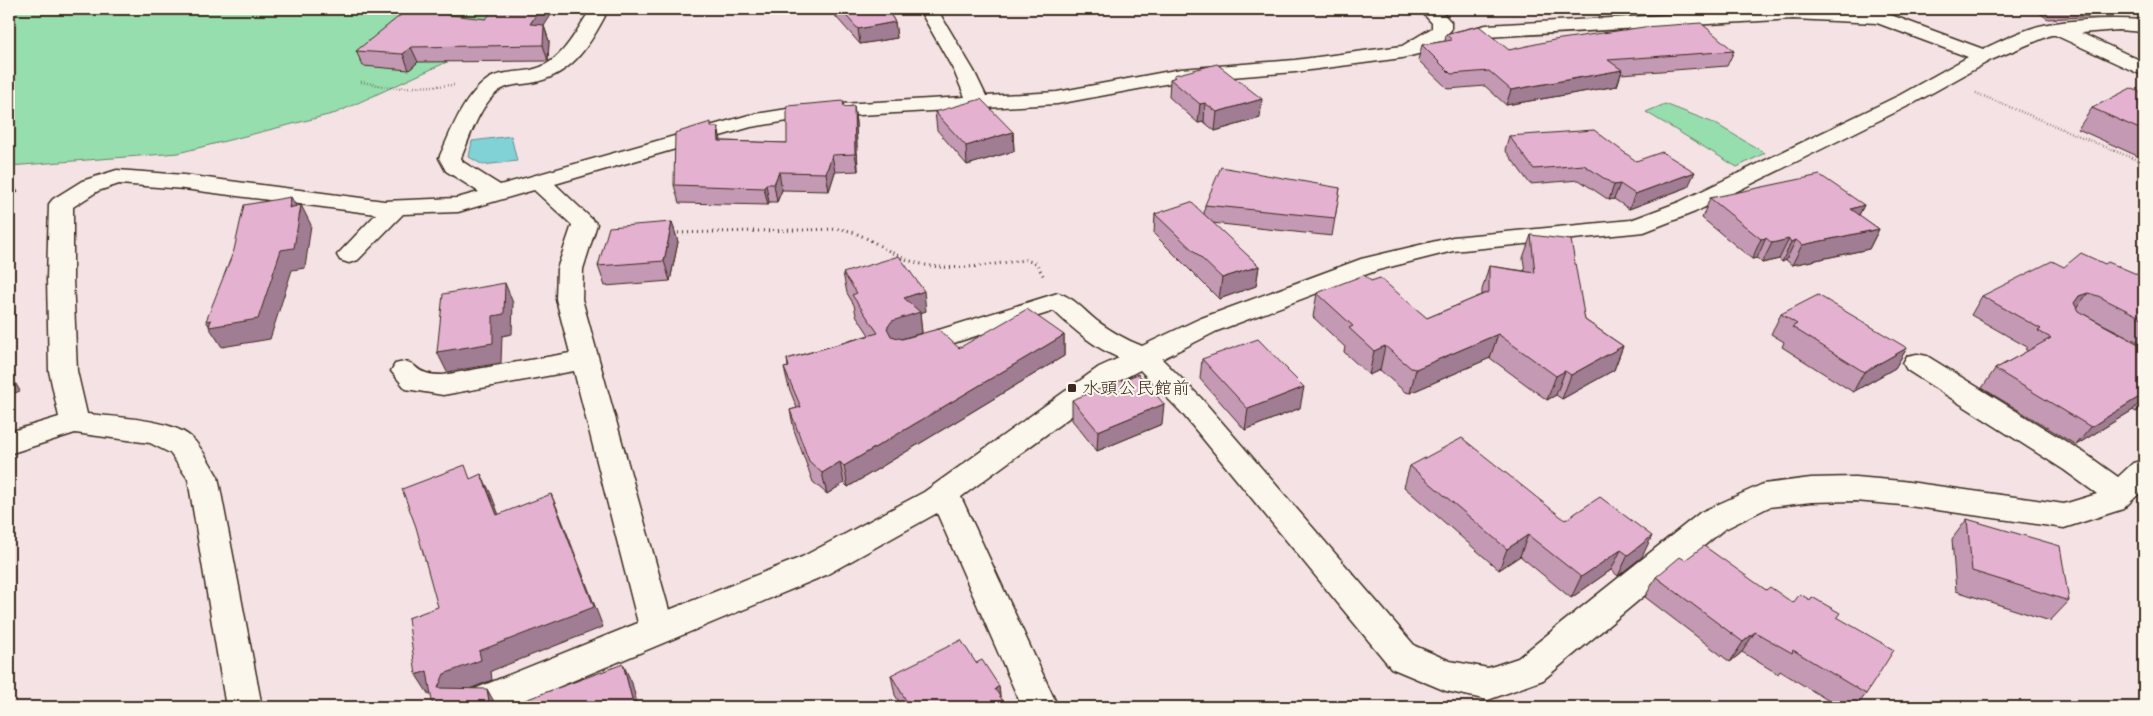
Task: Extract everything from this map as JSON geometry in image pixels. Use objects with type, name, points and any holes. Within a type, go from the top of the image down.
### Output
[{"type":"street","points":[[928,9],[964,71],[978,102]]},
{"type":"street","points":[[1406,52],[1441,30],[1442,22],[1428,9]]},
{"type":"street","points":[[75,423],[63,372],[60,279],[61,204],[90,186],[117,177],[184,182],[384,208],[458,206],[749,121],[806,112],[1057,98],[1181,75],[1295,66],[1406,52],[1486,31],[1793,13],[1880,17],[1984,56]]},
{"type":"street","points":[[498,194],[454,166],[450,158],[472,108],[497,83],[543,75],[559,65],[576,51],[596,16]]},
{"type":"street","points":[[470,707],[814,566],[944,493],[1109,374],[1208,325],[1370,264],[1453,244],[1635,227],[1687,207],[2014,42],[2048,30],[2118,24],[2144,26]]},
{"type":"street","points":[[2057,29],[2144,70]]},
{"type":"street","points":[[539,182],[585,224],[570,269],[569,299],[657,630]]},
{"type":"street","points":[[349,255],[397,207]]},
{"type":"street","points":[[905,349],[1058,301],[1086,326],[1114,345],[1143,357],[1192,405],[1403,657],[1446,676],[1488,684],[1530,669],[1712,521],[1763,496],[1810,490],[1855,489],[1902,493],[2064,516],[2112,501],[2144,472]]},
{"type":"street","points":[[405,371],[416,382],[443,385],[585,360]]},
{"type":"street","points":[[1917,362],[2075,462],[2120,494]]},
{"type":"street","points":[[9,443],[75,423],[156,433],[182,444],[203,477],[244,707]]},
{"type":"street","points":[[944,493],[1040,707]]},
{"type":"path","points":[[1943,79],[2144,163]]},
{"type":"path","points":[[361,82],[375,87],[399,89],[497,83]]},
{"type":"path","points":[[672,232],[841,229],[854,231],[902,258],[920,265],[950,270],[1025,260],[1036,263],[1058,301]]},
{"type":"green space","points":[[9,9],[562,9],[336,113],[178,153],[9,166]]},
{"type":"green space","points":[[1665,104],[1714,123],[1765,153],[1737,167],[1646,112]]},
{"type":"water","points":[[511,136],[517,161],[483,165],[469,157],[472,141]]},
{"type":"building","points":[[494,9],[540,9],[530,24],[544,25],[543,45],[411,47],[403,54],[356,51],[407,10],[486,19]]},
{"type":"building","points":[[840,9],[887,9],[895,22],[858,29]]},
{"type":"building","points":[[1701,23],[1734,51],[1608,60],[1622,70],[1511,90],[1489,71],[1451,74],[1422,45],[1452,40],[1446,34],[1479,26],[1509,50],[1554,40],[1644,27]]},
{"type":"building","points":[[1217,64],[1262,99],[1217,112],[1205,103],[1200,104],[1170,79],[1176,77],[1174,75]]},
{"type":"building","points":[[2131,88],[2144,94],[2144,131],[2092,108]]},
{"type":"building","points":[[981,99],[1013,132],[966,146],[935,112]]},
{"type":"building","points":[[843,101],[844,107],[854,106],[855,154],[832,155],[826,173],[779,172],[774,184],[766,184],[764,188],[674,185],[675,133],[711,122],[711,127],[718,127],[719,141],[787,143],[787,106]]},
{"type":"building","points":[[1594,130],[1636,161],[1662,152],[1695,172],[1635,194],[1620,184],[1614,185],[1584,165],[1534,169],[1509,136]]},
{"type":"building","points":[[1221,167],[1340,188],[1335,218],[1205,205]]},
{"type":"building","points":[[1820,175],[1864,205],[1851,209],[1879,229],[1802,245],[1796,240],[1791,242],[1789,239],[1772,243],[1766,238],[1761,239],[1710,198]]},
{"type":"building","points":[[291,197],[289,208],[301,205],[294,248],[281,250],[258,319],[209,327],[211,320],[206,321],[234,250],[244,205]]},
{"type":"building","points":[[1191,202],[1259,266],[1222,278],[1155,214]]},
{"type":"building","points":[[672,222],[664,261],[598,266],[609,227]]},
{"type":"building","points":[[1531,235],[1571,240],[1585,320],[1623,346],[1571,375],[1565,371],[1556,376],[1498,334],[1416,369],[1411,368],[1385,346],[1374,351],[1349,328],[1353,326],[1317,293],[1364,275],[1371,281],[1380,278],[1427,318],[1489,292],[1489,266],[1535,273]]},
{"type":"building","points":[[2081,253],[2105,264],[2108,262],[2144,277],[2144,319],[2088,293],[2079,296],[2074,303],[2078,311],[2144,347],[2144,394],[2091,427],[1995,369],[2051,338],[2038,331],[2041,329],[1982,296],[2052,261],[2064,267]]},
{"type":"building","points":[[899,256],[924,291],[904,298],[920,312],[892,321],[887,328],[891,336],[902,339],[938,329],[959,348],[1027,309],[1064,335],[844,466],[840,462],[822,473],[809,461],[790,410],[801,407],[784,368],[789,367],[787,359],[878,333],[852,295],[857,293],[843,273]]},
{"type":"building","points":[[505,283],[504,314],[493,316],[493,343],[437,352],[443,294]]},
{"type":"building","points":[[1818,295],[1907,348],[1864,372],[1792,327],[1797,324],[1781,314]]},
{"type":"building","points":[[1258,339],[1304,387],[1248,409],[1202,359]]},
{"type":"building","points":[[1138,374],[1164,404],[1098,431],[1072,400]]},
{"type":"building","points":[[1462,438],[1565,520],[1600,497],[1652,536],[1628,555],[1621,550],[1581,577],[1528,535],[1507,549],[1410,466]]},
{"type":"building","points":[[465,465],[470,479],[481,474],[497,515],[551,494],[594,607],[479,651],[481,660],[444,674],[438,688],[487,689],[490,707],[433,707],[427,671],[416,675],[408,618],[438,607],[416,527],[402,489]]},
{"type":"building","points":[[1967,519],[2060,546],[2069,601],[1972,571]]},
{"type":"building","points":[[1704,546],[1766,590],[1770,587],[1793,603],[1800,594],[1810,600],[1812,597],[1840,613],[1837,617],[1894,650],[1866,694],[1793,650],[1792,653],[1755,632],[1743,642],[1656,577],[1680,557],[1685,560]]},
{"type":"building","points":[[961,640],[976,663],[982,660],[999,686],[995,689],[1007,707],[910,707],[891,675]]},
{"type":"building","points":[[623,664],[634,707],[506,707]]},
{"type":"place","name":"水頭公民館前","points":[[1072,388]]}]
